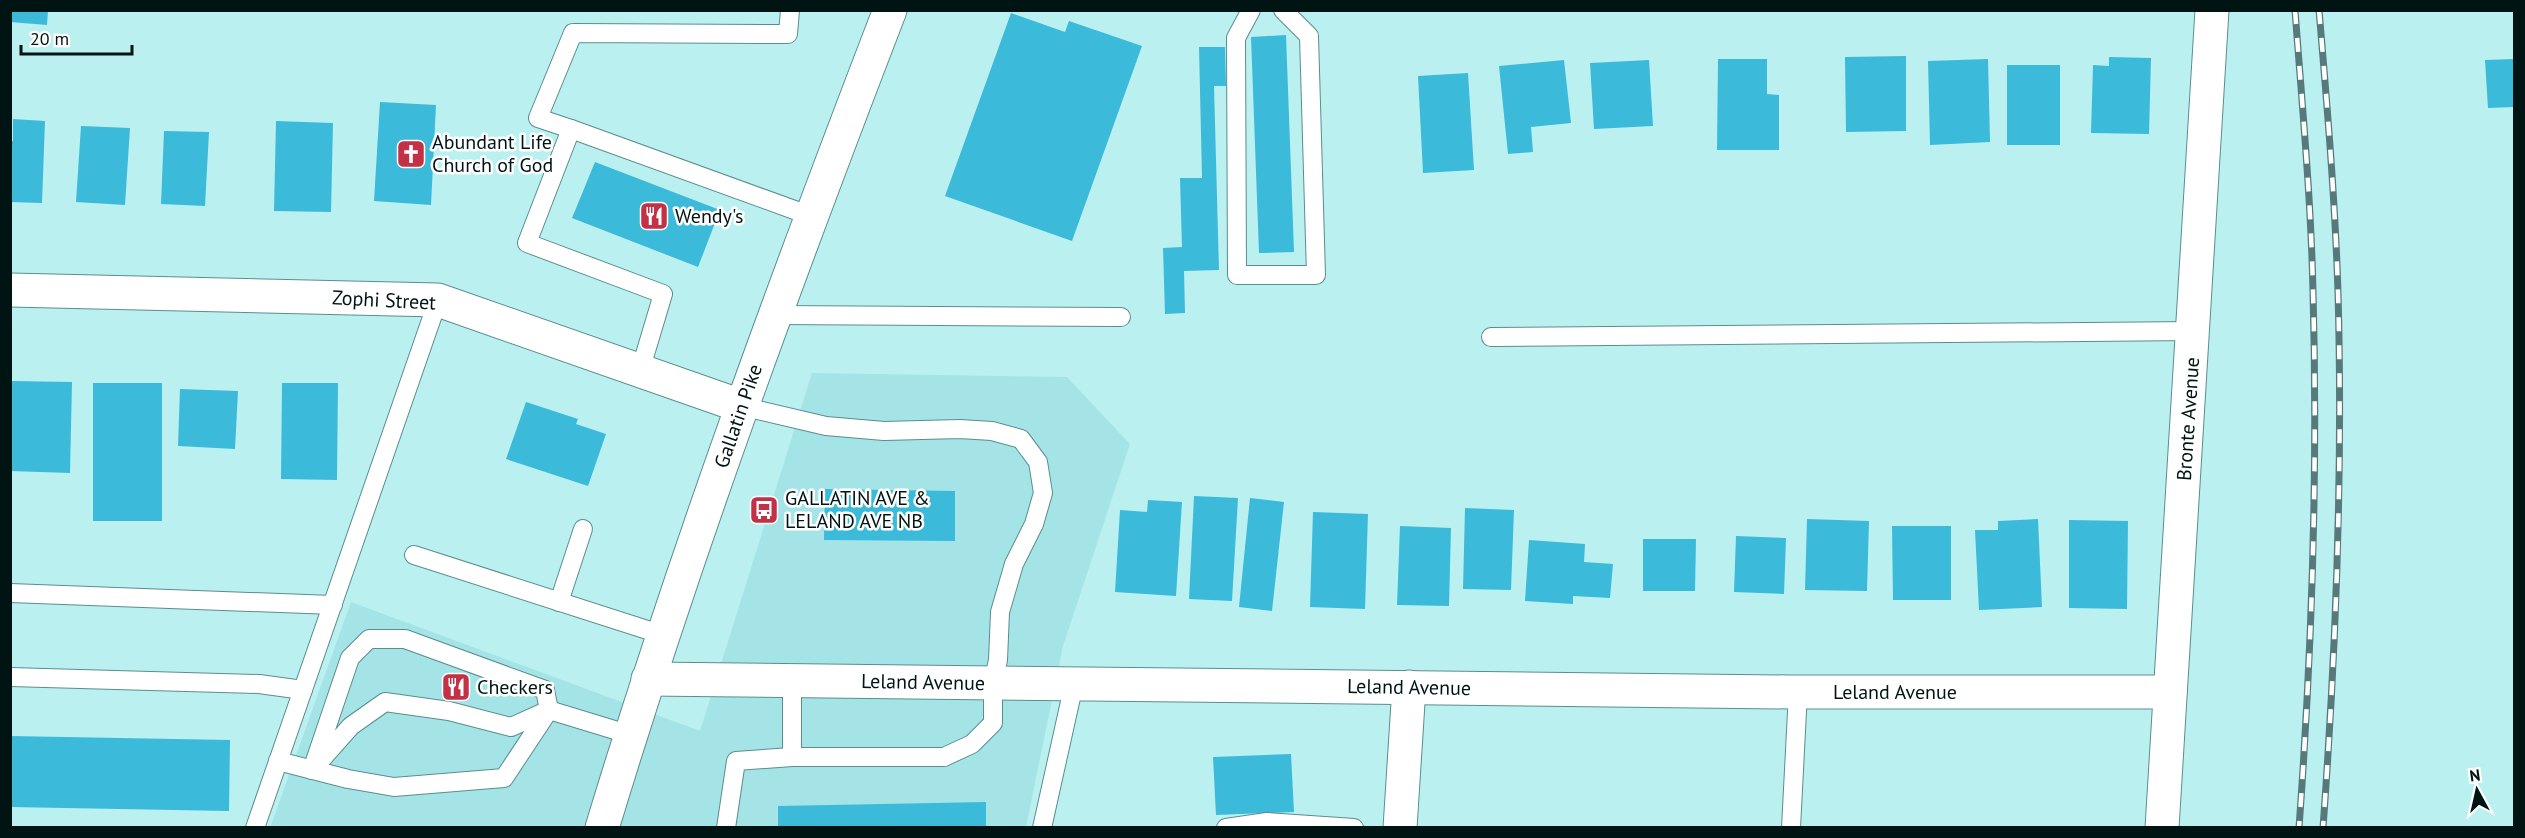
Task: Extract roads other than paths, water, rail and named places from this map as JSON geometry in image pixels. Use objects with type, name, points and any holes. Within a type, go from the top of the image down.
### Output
[{"type":"street","name":"Gallatin Pike","points":[[602,828],[648,679],[741,406],[890,10]]},
{"type":"street","name":"Bronte Avenue","points":[[2162,828],[2212,10]]},
{"type":"street","name":"Zophi Street","points":[[10,290],[438,300],[741,406]]},
{"type":"street","name":"Leland Avenue","points":[[648,679],[1798,692],[2170,692]]},
{"type":"street","points":[[1401,828],[1409,687]]},
{"type":"lane","points":[[790,10],[788,34],[573,33],[538,118],[811,216]]},
{"type":"lane","points":[[1251,10],[1236,38],[1237,275],[1316,275],[1309,36],[1283,10]]},
{"type":"lane","points":[[571,129],[527,243],[663,294],[640,371]]},
{"type":"lane","points":[[255,828],[438,300]]},
{"type":"lane","points":[[775,315],[1122,317]]},
{"type":"lane","points":[[1491,337],[2194,331]]},
{"type":"lane","points":[[726,828],[736,761],[792,758],[944,757],[972,744],[993,723],[993,683],[998,660],[1000,612],[1014,564],[1034,524],[1043,493],[1038,462],[1021,439],[992,431],[960,429],[884,431],[826,426],[741,406]]},
{"type":"lane","points":[[559,602],[583,529]]},
{"type":"lane","points":[[414,555],[663,635]]},
{"type":"lane","points":[[10,593],[333,605]]},
{"type":"lane","points":[[278,762],[312,770],[394,787],[504,778],[549,710],[545,690],[405,639],[369,639],[350,658],[312,770]]},
{"type":"lane","points":[[10,677],[259,684],[303,690]]},
{"type":"lane","points":[[792,681],[792,758]]},
{"type":"lane","points":[[1042,828],[1074,684]]},
{"type":"lane","points":[[1791,828],[1798,692]]},
{"type":"lane","points":[[312,770],[351,726],[385,702],[449,711],[511,727],[549,710],[631,735]]},
{"type":"lane","points":[[1226,828],[1267,822],[1354,828]]},
{"type":"railway","points":[[2295,10],[2310,222],[2315,426],[2310,627],[2299,828]]},
{"type":"railway","points":[[2319,10],[2335,222],[2340,426],[2332,694],[2323,828]]},
{"type":"place","name":"Abundant Life Church of God","points":[[411,154]]},
{"type":"place","name":"Wendy's","points":[[654,216]]},
{"type":"place","name":"GALLATIN AVE & LELAND AVE NB","points":[[764,510]]},
{"type":"place","name":"Checkers","points":[[456,687]]}]
